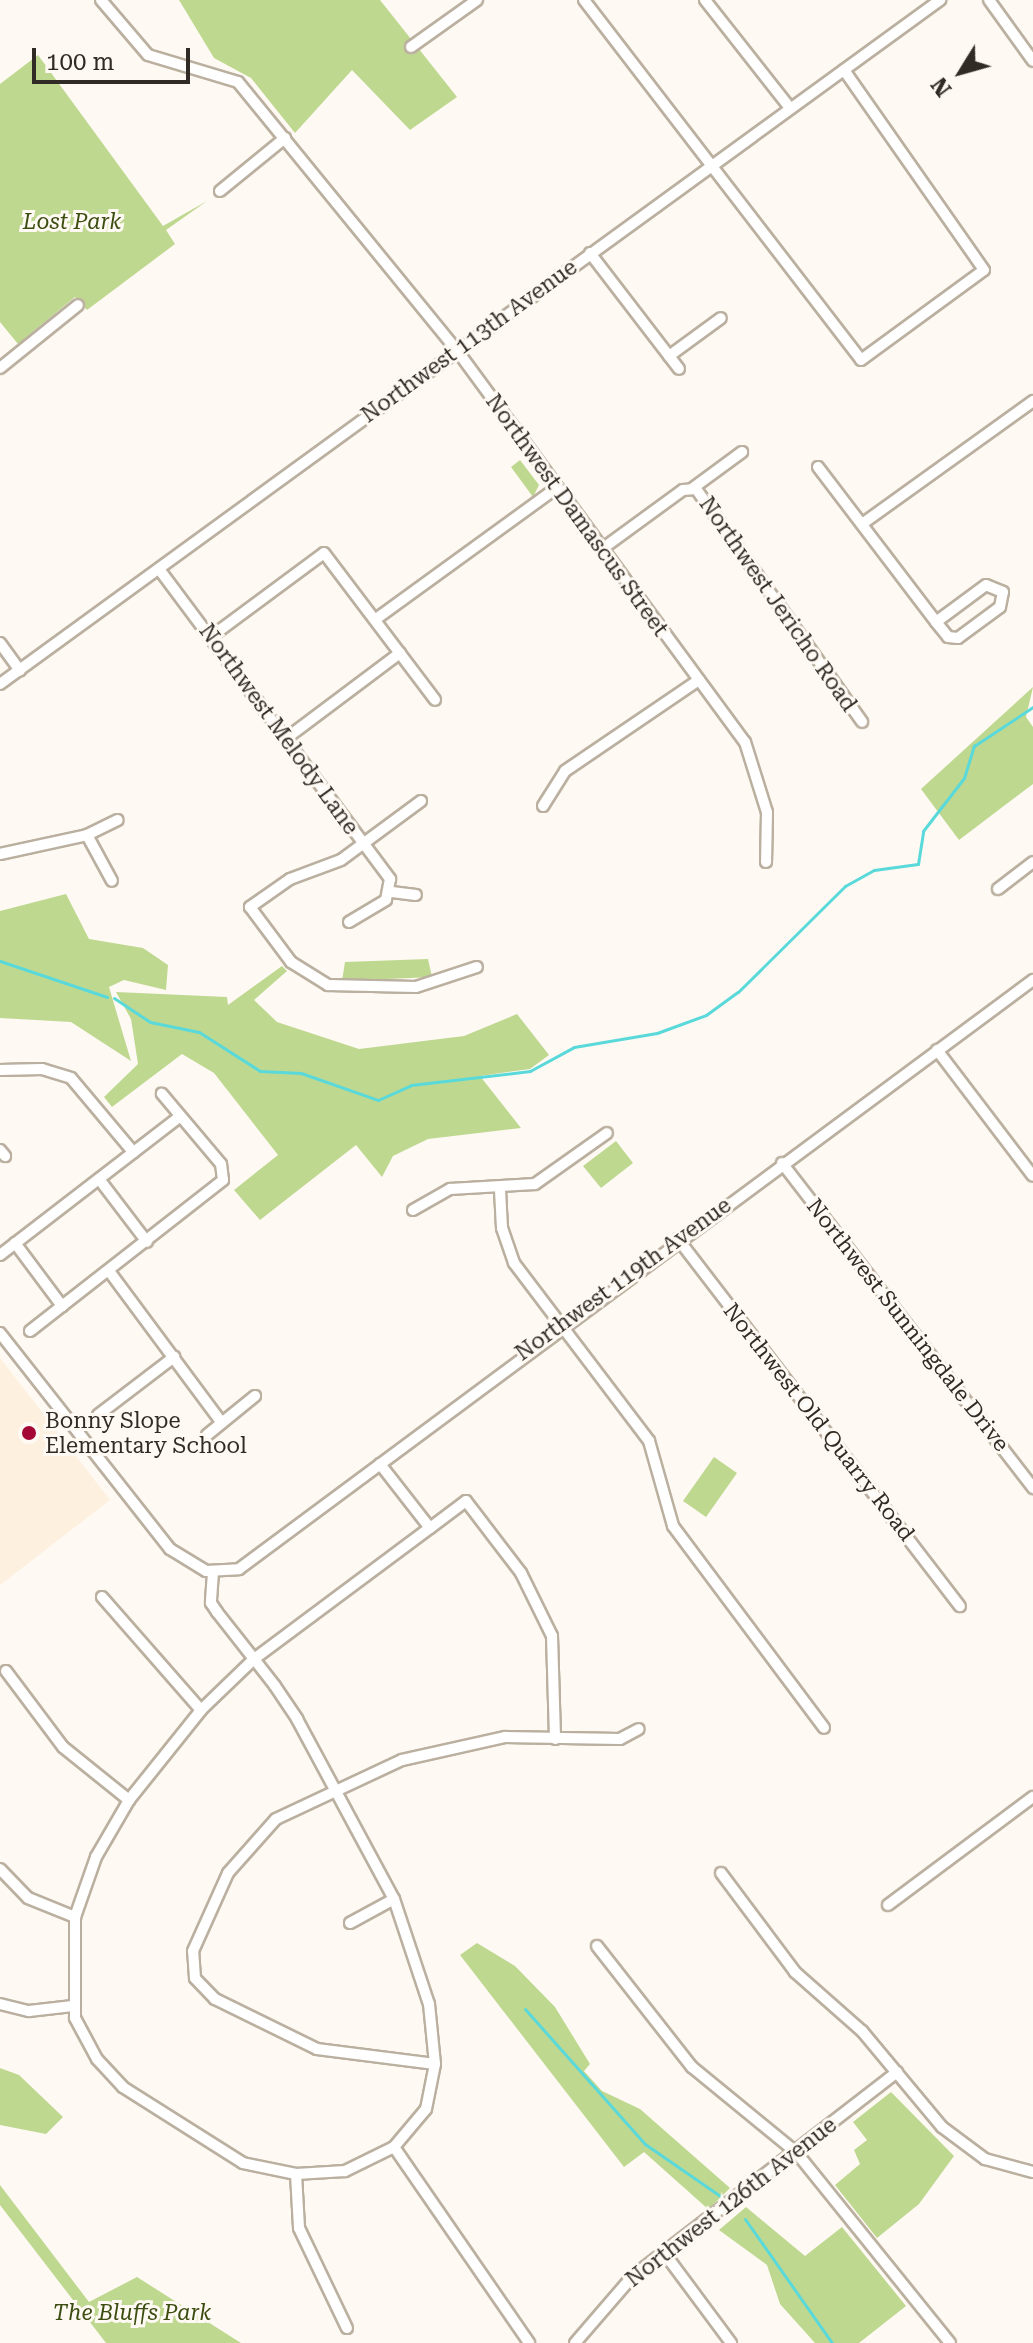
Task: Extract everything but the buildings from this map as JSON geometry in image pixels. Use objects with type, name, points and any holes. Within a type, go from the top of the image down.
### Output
[{"type":"street","name":"Northwest Damascus Street","points":[[101,0],[148,55],[238,82],[456,349],[752,756],[767,812],[766,862]]},
{"type":"street","points":[[411,47],[477,0]]},
{"type":"street","points":[[584,0],[714,161],[861,360],[984,270],[844,70]]},
{"type":"street","points":[[705,0],[790,108]]},
{"type":"street","name":"Northwest 113th Avenue","points":[[0,684],[714,161],[940,0]]},
{"type":"street","points":[[989,0],[1033,61]]},
{"type":"street","points":[[220,191],[285,138]]},
{"type":"street","points":[[590,253],[679,369]]},
{"type":"street","points":[[0,368],[78,305]]},
{"type":"street","points":[[669,356],[721,318]]},
{"type":"street","points":[[862,524],[1033,401]]},
{"type":"street","name":"Northwest Jericho Road","points":[[602,549],[742,452]]},
{"type":"street","points":[[818,467],[936,622],[948,637],[958,638],[1000,607],[1000,588],[986,585],[936,622]]},
{"type":"street","points":[[376,619],[556,488]]},
{"type":"street","name":"Northwest Jericho Road","points":[[693,488],[862,722]]},
{"type":"street","points":[[212,636],[319,555],[332,559],[435,700]]},
{"type":"street","name":"Northwest Melody Lane","points":[[159,569],[288,737],[363,843],[392,892]]},
{"type":"street","points":[[0,643],[20,671]]},
{"type":"street","points":[[288,737],[400,653]]},
{"type":"street","points":[[543,806],[565,771],[699,680]]},
{"type":"street","points":[[421,801],[363,843],[250,907],[291,962],[328,985],[416,987],[477,967]]},
{"type":"street","points":[[0,854],[87,835],[118,820]]},
{"type":"street","points":[[87,835],[112,881]]},
{"type":"street","points":[[998,889],[1033,862]]},
{"type":"street","points":[[349,922],[392,892],[416,895]]},
{"type":"street","name":"Northwest 119th Avenue","points":[[213,1572],[261,1557],[562,1324],[1033,980]]},
{"type":"street","points":[[937,1050],[1033,1176]]},
{"type":"street","points":[[0,1070],[42,1069],[71,1078],[133,1152]]},
{"type":"street","points":[[30,1331],[147,1242],[225,1175],[162,1094]]},
{"type":"street","points":[[0,1255],[178,1118]]},
{"type":"street","points":[[413,1210],[450,1189],[500,1190],[545,1179],[607,1133]]},
{"type":"street","name":"Northwest Sunningdale Drive","points":[[782,1163],[1033,1488]]},
{"type":"street","points":[[99,1179],[147,1242]]},
{"type":"street","points":[[500,1190],[510,1256],[649,1441],[673,1526],[824,1728]]},
{"type":"street","name":"Northwest Old Quarry Road","points":[[678,1239],[960,1606]]},
{"type":"street","points":[[15,1243],[62,1306]]},
{"type":"street","points":[[109,1271],[222,1423]]},
{"type":"street","points":[[0,1333],[170,1549],[213,1572],[211,1603],[254,1659],[297,1719],[330,1790],[394,1899],[423,1979],[435,2064],[426,2109],[394,2147],[345,2171],[296,2174],[217,2151],[138,2099],[97,2059],[73,2006],[75,1917],[96,1857],[129,1800],[201,1710],[254,1659],[466,1501],[539,1602],[558,1667],[555,1739]]},
{"type":"street","points":[[98,1415],[174,1357]]},
{"type":"street","points":[[207,1435],[255,1396]]},
{"type":"street","points":[[380,1464],[430,1528]]},
{"type":"street","points":[[102,1597],[201,1710]]},
{"type":"street","points":[[6,1671],[63,1747],[129,1800]]},
{"type":"street","points":[[435,2064],[307,2046],[228,2008],[195,1978],[201,1922],[243,1848],[276,1819],[330,1790],[459,1743],[620,1739],[639,1729]]},
{"type":"street","points":[[888,1905],[1033,1797]]},
{"type":"street","points":[[0,1869],[28,1898],[75,1917]]},
{"type":"street","points":[[721,1873],[795,1972],[897,2072],[957,2141],[985,2159],[1033,2172]]},
{"type":"street","points":[[350,1923],[394,1899]]},
{"type":"street","points":[[597,1946],[692,2067],[796,2152],[950,2343]]},
{"type":"street","points":[[0,2004],[29,2011],[73,2006]]},
{"type":"street","name":"Northwest 126th Avenue","points":[[575,2343],[615,2292],[897,2072]]},
{"type":"street","points":[[394,2147],[529,2343]]},
{"type":"street","points":[[296,2174],[299,2228],[347,2328]]},
{"type":"street","points":[[665,2254],[731,2343]]},
{"type":"shaded area","name":"Bonny Slope Elementary School","points":[[0,1358],[110,1500],[0,1585]]},
{"type":"green space","points":[[179,0],[380,0],[457,97],[410,130],[352,70],[295,133],[251,78],[214,58]]},
{"type":"green space","name":"Lost Park","points":[[38,55],[163,226],[207,201],[166,230],[175,244],[87,310],[75,297],[18,344],[0,322],[0,84]]},
{"type":"green space","points":[[520,460],[539,485],[533,497],[511,467]]},
{"type":"green space","points":[[1033,687],[1026,717],[1033,727],[1033,784],[959,840],[921,789]]},
{"type":"green space","points":[[66,894],[89,939],[143,948],[168,965],[166,990],[124,980],[109,987],[131,1061],[71,1022],[0,1018],[0,911]]},
{"type":"green space","points":[[428,959],[432,977],[342,981],[345,962]]},
{"type":"green space","points":[[282,966],[287,971],[254,1000],[277,1022],[359,1049],[464,1036],[517,1014],[549,1055],[530,1069],[480,1076],[521,1128],[428,1139],[393,1156],[382,1177],[356,1145],[260,1220],[234,1190],[278,1155],[214,1073],[182,1054],[112,1107],[104,1097],[138,1064],[131,1019],[116,992],[227,997],[228,1005]]},
{"type":"green space","points":[[616,1141],[633,1163],[601,1188],[583,1166]]},
{"type":"green space","points":[[714,1457],[737,1473],[706,1517],[683,1501]]},
{"type":"green space","points":[[477,1943],[515,1966],[555,2007],[590,2064],[584,2071],[602,2091],[640,2109],[730,2188],[717,2201],[708,2209],[644,2152],[624,2167],[460,1955]]},
{"type":"green space","points":[[0,2068],[19,2075],[63,2117],[46,2134],[0,2125]]},
{"type":"green space","points":[[891,2092],[954,2156],[919,2204],[877,2238],[835,2185],[860,2164],[854,2150],[867,2140],[853,2122]]},
{"type":"green space","name":"The Bluffs Park","points":[[0,2185],[89,2302],[137,2277],[241,2343],[106,2343],[0,2205]]},
{"type":"green space","points":[[746,2207],[805,2256],[842,2227],[906,2306],[859,2343],[815,2343],[780,2304],[767,2265],[719,2230]]},
{"type":"waterway","points":[[114,998],[150,1022],[199,1032],[260,1071],[301,1073],[378,1100],[411,1085],[530,1071],[574,1047],[657,1033],[706,1015],[738,992],[845,886],[874,870],[918,864],[923,831],[964,778],[974,746],[1033,707]]},
{"type":"waterway","points":[[0,961],[107,997]]},
{"type":"waterway","points":[[525,2009],[645,2144],[720,2196]]},
{"type":"waterway","points":[[745,2219],[832,2343]]},
{"type":"place","name":"Bonny Slope Elementary School","points":[[29,1433]]}]
